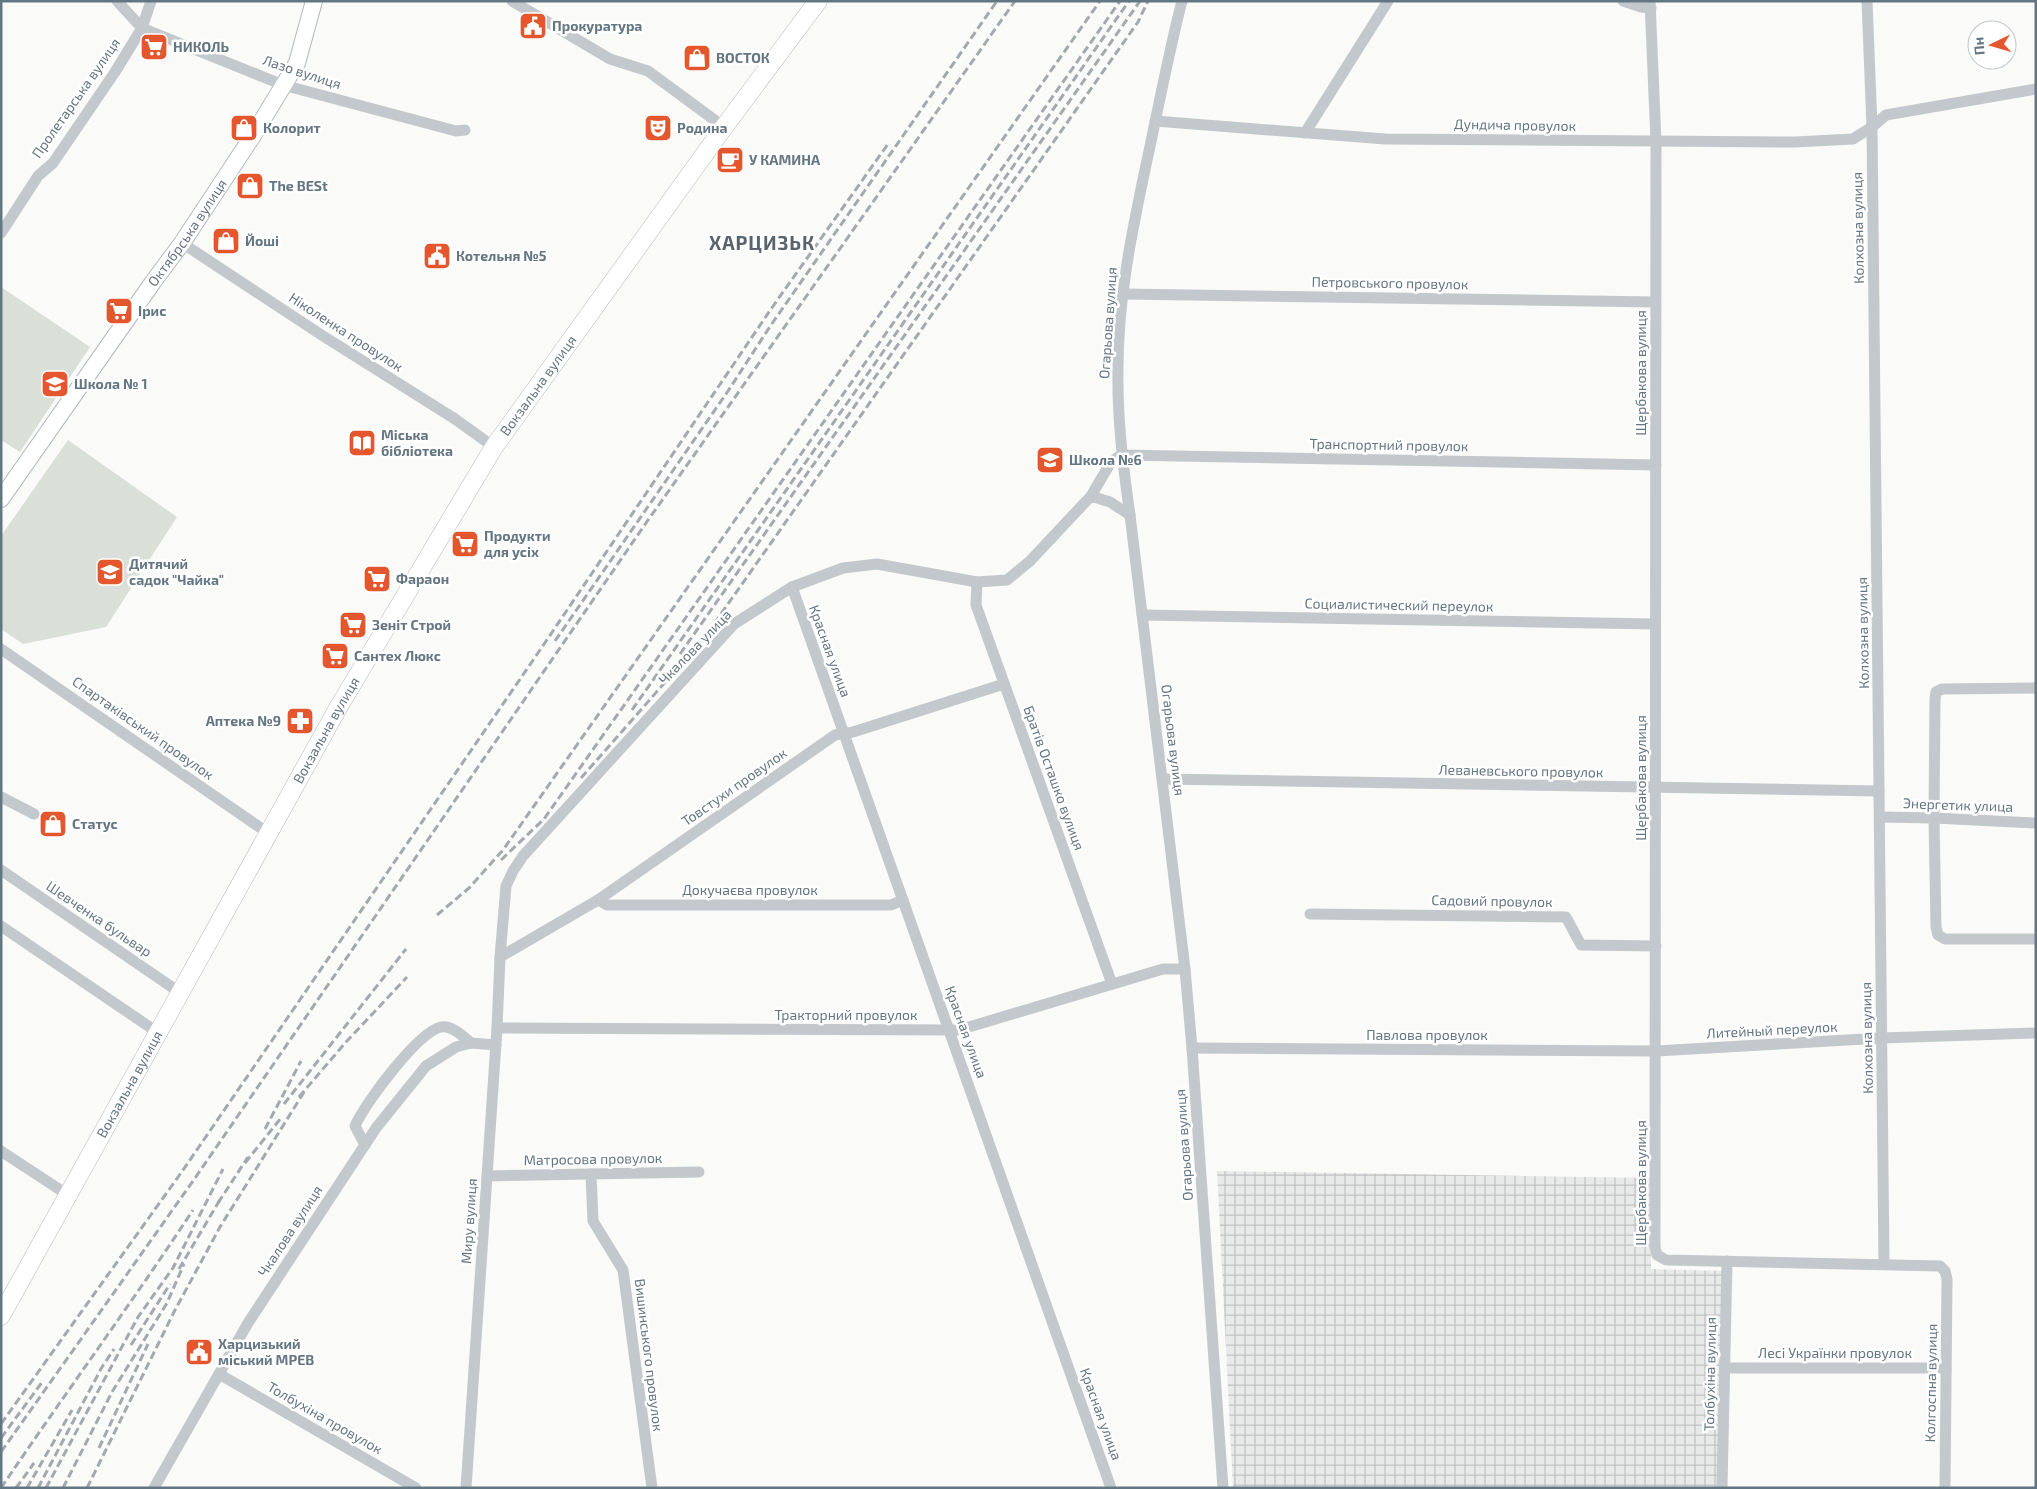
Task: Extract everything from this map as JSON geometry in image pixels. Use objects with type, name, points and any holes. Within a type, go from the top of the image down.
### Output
[{"type":"main road","name":"Октябрська вулиця","points":[[1,499],[182,244],[248,143],[297,63],[314,1]]},
{"type":"main road","name":"Вокзальна вулиця","points":[[1,1316],[338,708],[494,447],[724,127],[818,1]]},
{"type":"street","name":"Лазо вулиця","points":[[117,1],[142,28],[283,85],[456,131],[465,130]]},
{"type":"street","name":"Пролетарська вулиця","points":[[1,233],[38,176],[54,163],[115,72],[142,28],[151,1]]},
{"type":"street","points":[[512,1],[610,59],[648,71],[724,127]]},
{"type":"street","name":"Огарьова вулиця","points":[[1182,1],[1170,49],[1131,237],[1123,294],[1118,367],[1121,455],[1163,779],[1185,968],[1223,1488]]},
{"type":"street","points":[[1306,133],[1388,1]]},
{"type":"street","points":[[1623,1],[1641,7],[1650,4]]},
{"type":"street","name":"Колхозна вулиця","points":[[1867,1],[1872,127],[1884,1264]]},
{"type":"street","name":"Щербакова вулиця","points":[[1650,4],[1656,142],[1655,624],[1658,1051],[1655,1247],[1657,1254],[1666,1260],[1940,1266],[1945,1271],[1947,1279]]},
{"type":"street","name":"Дундича провулок","points":[[1155,120],[1385,139],[1795,142],[1853,138],[1872,127],[1886,115],[2036,89]]},
{"type":"street","name":"Ніколенка провулок","points":[[182,244],[201,254],[320,334],[455,419],[494,447]]},
{"type":"street","name":"Петровського провулок","points":[[1123,294],[1655,302]]},
{"type":"street","name":"Транспортний провулок","points":[[1121,455],[1656,465]]},
{"type":"street","name":"Чкалова улица","points":[[500,957],[506,886],[523,856],[734,624],[792,587],[843,568],[877,564],[977,582],[1007,580],[1030,562],[1091,496],[1111,462],[1121,455]]},
{"type":"street","points":[[1091,496],[1110,502],[1130,515]]},
{"type":"street","name":"Братів Осташко вулиця","points":[[977,582],[976,605],[1112,984]]},
{"type":"street","name":"Красная улица","points":[[792,587],[1111,1488]]},
{"type":"street","name":"Социалистический переулок","points":[[1142,615],[1655,624]]},
{"type":"street","name":"Спартаківський провулок","points":[[1,649],[268,833]]},
{"type":"street","name":"Товстухи провулок","points":[[500,957],[598,900],[835,735],[1004,684]]},
{"type":"street","points":[[2036,688],[1942,689],[1936,692],[1934,699],[1934,818],[1936,928],[1938,935],[1945,939],[2036,939]]},
{"type":"street","name":"Леваневського провулок","points":[[1163,779],[1656,789],[1879,791]]},
{"type":"street","points":[[1,797],[34,814]]},
{"type":"street","name":"Энергетик улица","points":[[1880,817],[2036,823]]},
{"type":"street","name":"Шевченка бульвар","points":[[1,870],[179,992]]},
{"type":"street","name":"Докучаєва провулок","points":[[598,900],[607,905],[891,905],[903,900]]},
{"type":"street","name":"Садовий провулок","points":[[1310,914],[1566,917],[1581,945],[1656,946]]},
{"type":"street","points":[[1,926],[157,1032]]},
{"type":"street","name":"Миру вулиця","points":[[466,1488],[496,1045],[500,957]]},
{"type":"street","name":"Тракторний провулок","points":[[497,1028],[959,1030],[1163,969],[1185,968]]},
{"type":"street","points":[[365,1145],[355,1126],[361,1113],[412,1049],[427,1035],[440,1027],[447,1027],[455,1031],[471,1043]]},
{"type":"street","name":"Литейный переулок","points":[[1658,1051],[1882,1038],[2036,1033]]},
{"type":"street","name":"Чкалова вулиця","points":[[154,1488],[248,1323],[376,1128],[426,1066],[456,1047],[471,1043],[496,1045]]},
{"type":"street","name":"Павлова провулок","points":[[1192,1048],[1658,1051]]},
{"type":"street","points":[[1,1151],[68,1195]]},
{"type":"street","name":"Матросова провулок","points":[[487,1176],[699,1172]]},
{"type":"street","name":"Вишинського провулок","points":[[591,1174],[593,1221],[623,1270],[652,1488]]},
{"type":"street","name":"Толбухіна вулиця","points":[[1722,1488],[1727,1261]]},
{"type":"street","name":"Колгоспна вулиця","points":[[1945,1488],[1947,1279]]},
{"type":"street","name":"Лесі Українки провулок","points":[[1725,1368],[1946,1368]]},
{"type":"street","name":"Толбухіна провулок","points":[[219,1374],[416,1488]]},
{"type":"shaded area","points":[[1,287],[90,347],[20,452],[1,440]]},
{"type":"shaded area","points":[[68,440],[177,517],[106,627],[23,644],[1,629],[1,536]]},
{"type":"shaded area","points":[[1217,1171],[1651,1178],[1651,1269],[1723,1271],[1719,1488],[1233,1488]]},
{"type":"railway","points":[[555,641],[728,391],[771,325],[997,1]]},
{"type":"railway","points":[[1,1452],[193,1181],[646,523],[1015,1]]},
{"type":"railway","points":[[437,915],[469,888],[503,850],[1100,1]]},
{"type":"railway","points":[[501,860],[544,819],[1120,1]]},
{"type":"railway","points":[[632,710],[1129,1]]},
{"type":"railway","points":[[680,654],[1140,1]]},
{"type":"railway","points":[[581,778],[704,638],[1138,22],[1148,1]]},
{"type":"railway","points":[[1,1424],[181,1173],[540,650],[771,309],[888,144]]},
{"type":"railway","points":[[284,1104],[406,949]]},
{"type":"railway","points":[[299,1097],[346,1042],[407,977]]},
{"type":"railway","points":[[265,1129],[301,1061]]},
{"type":"railway","points":[[87,1488],[175,1310],[220,1227],[304,1092]]},
{"type":"railway","points":[[245,1163],[281,1118]]},
{"type":"railway","points":[[218,1203],[248,1157]]},
{"type":"railway","points":[[46,1488],[138,1317],[173,1268],[223,1169]]},
{"type":"railway","points":[[179,1269],[221,1198]]},
{"type":"railway","points":[[1,1488],[193,1210]]},
{"type":"railway","points":[[63,1488],[112,1392],[167,1303],[184,1264]]},
{"type":"railway","points":[[131,1345],[170,1284]]},
{"type":"railway","points":[[99,1448],[148,1344]]},
{"type":"railway","points":[[38,1488],[102,1367],[114,1349]]},
{"type":"railway","points":[[1,1438],[43,1381]]},
{"type":"railway","points":[[27,1488],[72,1410]]},
{"type":"railway","points":[[16,1488],[34,1463]]},
{"type":"place","name":"Прокуратура","points":[[533,26]]},
{"type":"place","name":"НИКОЛЬ","points":[[154,47]]},
{"type":"place","name":"ВОСТОК","points":[[697,58]]},
{"type":"place","name":"Колорит","points":[[244,128]]},
{"type":"place","name":"Родина","points":[[658,128]]},
{"type":"place","name":"У КАМИНА","points":[[730,160]]},
{"type":"place","name":"The BESt","points":[[250,186]]},
{"type":"place","name":"Йоші","points":[[226,241]]},
{"type":"place","name":"Котельня №5","points":[[437,256]]},
{"type":"place","name":"Ірис","points":[[119,311]]},
{"type":"place","name":"Школа № 1","points":[[55,384]]},
{"type":"place","name":"Міська бібліотека","points":[[362,443]]},
{"type":"place","name":"Школа №6","points":[[1050,460]]},
{"type":"place","name":"Продукти для усіх","points":[[465,544]]},
{"type":"place","name":"Дитячий садок \"Чайка\"","points":[[110,572]]},
{"type":"place","name":"Фараон","points":[[377,579]]},
{"type":"place","name":"Зеніт Строй","points":[[353,625]]},
{"type":"place","name":"Сантех Люкс","points":[[335,656]]},
{"type":"place","name":"Аптека №9","points":[[300,721]]},
{"type":"place","name":"Статус","points":[[53,824]]},
{"type":"place","name":"Харцизький міський МРЕВ","points":[[199,1352]]},
{"type":"district","name":"ХАРЦИЗЬК","points":[[762,243]]}]
